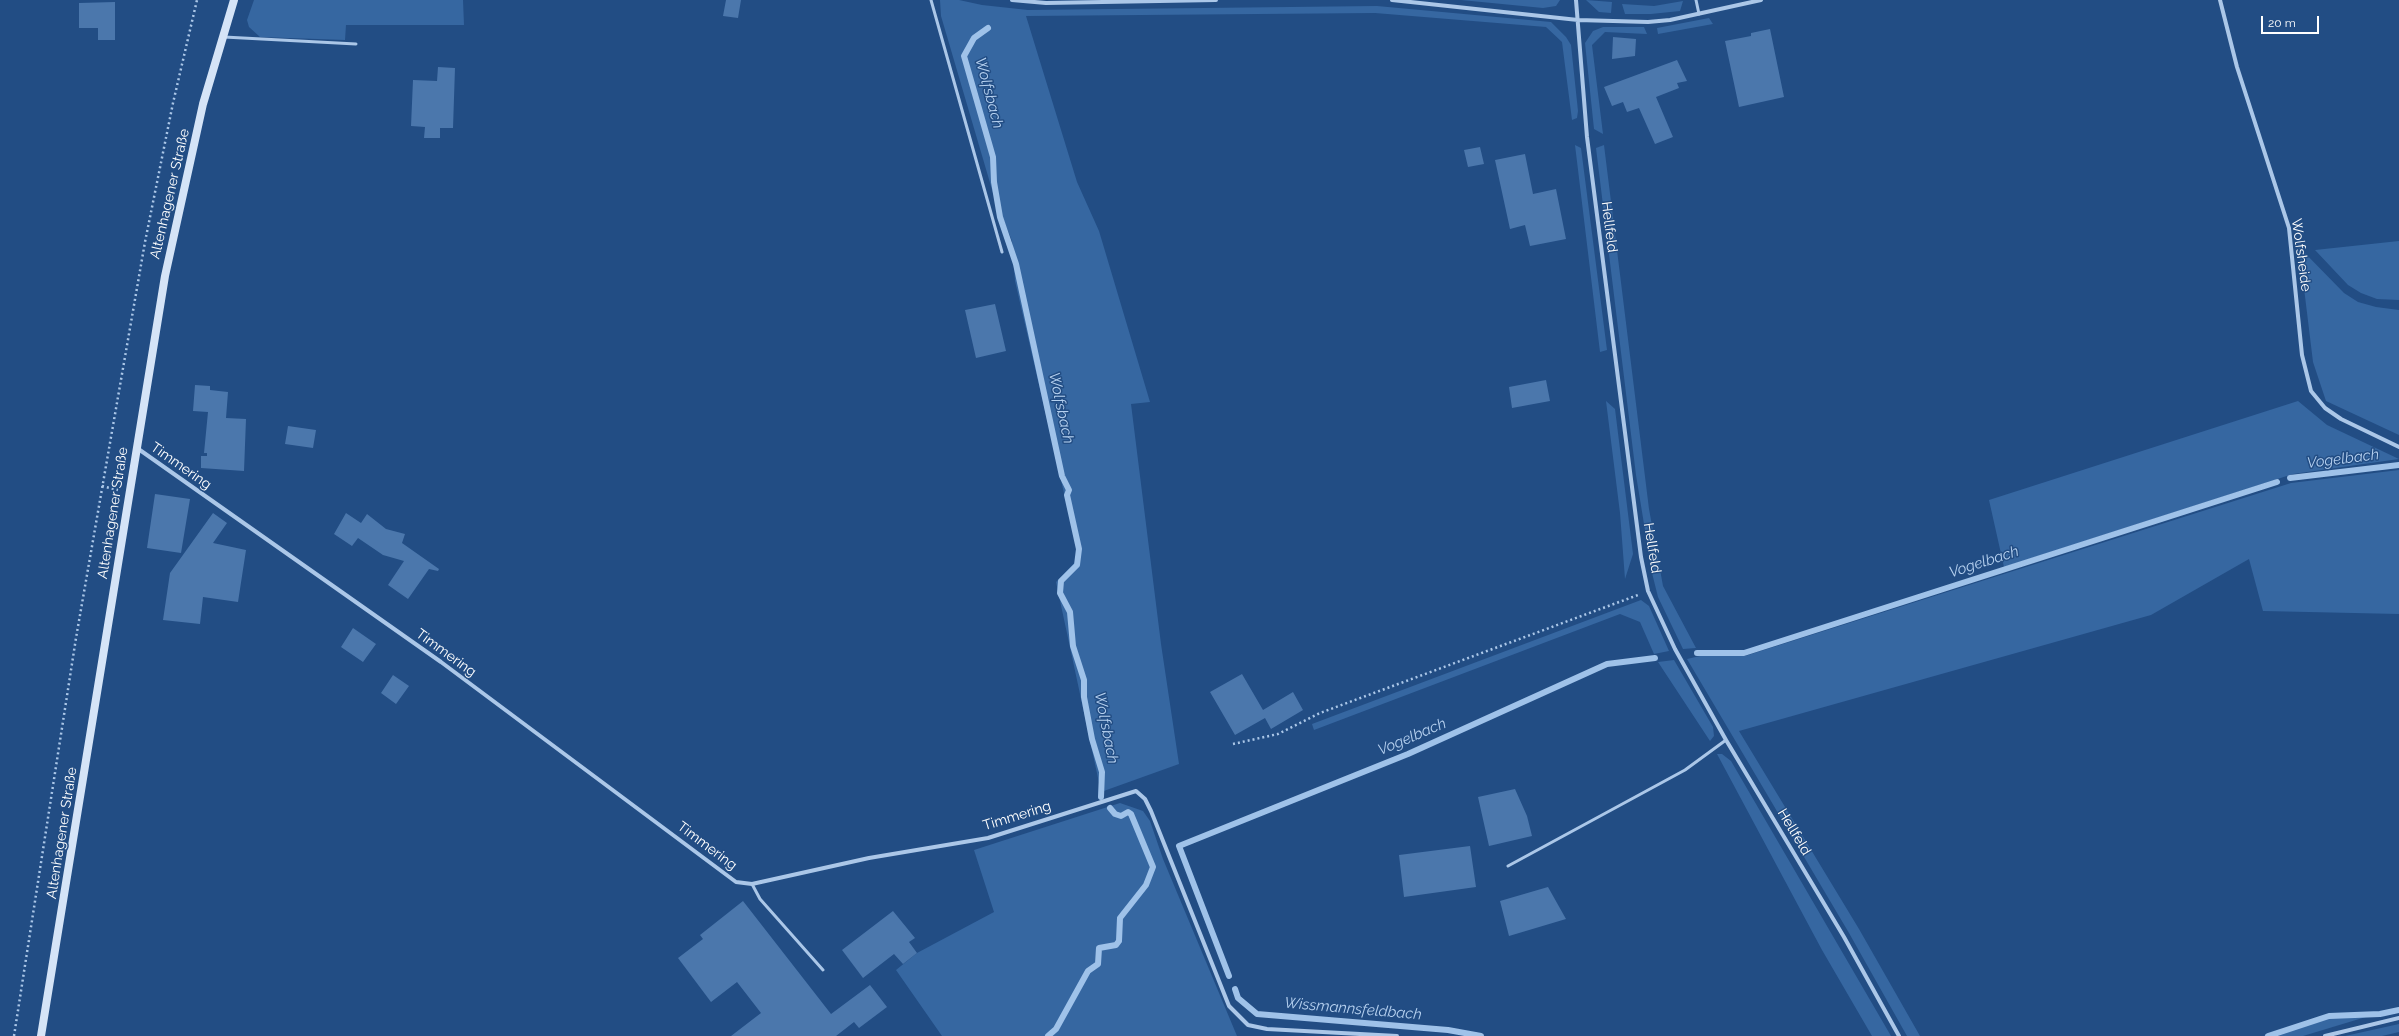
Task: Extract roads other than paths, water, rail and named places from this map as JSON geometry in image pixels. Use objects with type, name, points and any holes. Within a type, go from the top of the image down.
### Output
[{"type":"main road","name":"Altenhagener Straße","points":[[41,1036],[165,276],[204,104],[222,37],[234,0]]},
{"type":"street","points":[[1012,0],[1046,3],[1216,0]]},
{"type":"street","points":[[1392,0],[1578,20],[1648,22],[1699,14],[1761,0]]},
{"type":"street","name":"Hellfeld","points":[[1576,0],[1587,138],[1641,557],[1648,591],[1675,649],[1726,740],[1844,937],[1899,1036]]},
{"type":"street","name":"Wolfsheide","points":[[2220,0],[2237,67],[2289,228],[2302,355],[2311,391],[2325,408],[2341,419],[2399,447]]},
{"type":"street","name":"Timmering","points":[[137,448],[441,662],[736,882],[752,884],[869,858],[988,838],[1136,791],[1145,799],[1151,812],[1229,1006],[1248,1025],[1267,1029],[1396,1036]]},
{"type":"street","points":[[2325,1036],[2399,1018]]},
{"type":"lane","points":[[930,0],[1002,252]]},
{"type":"lane","points":[[1696,0],[1699,14]]},
{"type":"lane","points":[[222,37],[356,44]]},
{"type":"lane","points":[[1508,866],[1685,770],[1726,740]]},
{"type":"lane","points":[[752,884],[760,899],[823,970]]},
{"type":"waterway","name":"Wolfsbach","points":[[988,28],[974,38],[964,56],[993,157],[994,182],[1000,217],[1016,264],[1062,476],[1069,490],[1067,495],[1079,549],[1077,565],[1061,581],[1060,593],[1070,612],[1073,646],[1084,680],[1084,697],[1092,739],[1102,772],[1101,797]]},
{"type":"waterway","name":"Vogelbach","points":[[2290,478],[2399,465]]},
{"type":"waterway","name":"Vogelbach","points":[[1697,653],[1744,653],[2277,482]]},
{"type":"waterway","name":"Vogelbach","points":[[1229,976],[1179,846],[1408,754],[1607,664],[1655,658]]},
{"type":"waterway","name":"Vogelbach","points":[[1048,1036],[1056,1029],[1088,971],[1098,964],[1099,948],[1116,945],[1119,941],[1120,918],[1146,885],[1153,867],[1131,814],[1128,812],[1121,816],[1115,814],[1110,808]]},
{"type":"waterway","name":"Wissmannsfeldbach","points":[[1235,989],[1238,998],[1257,1014],[1448,1030],[1481,1036]]},
{"type":"waterway","name":"Wissmannsfeldbach","points":[[2268,1036],[2329,1016],[2380,1014],[2399,1010]]}]
